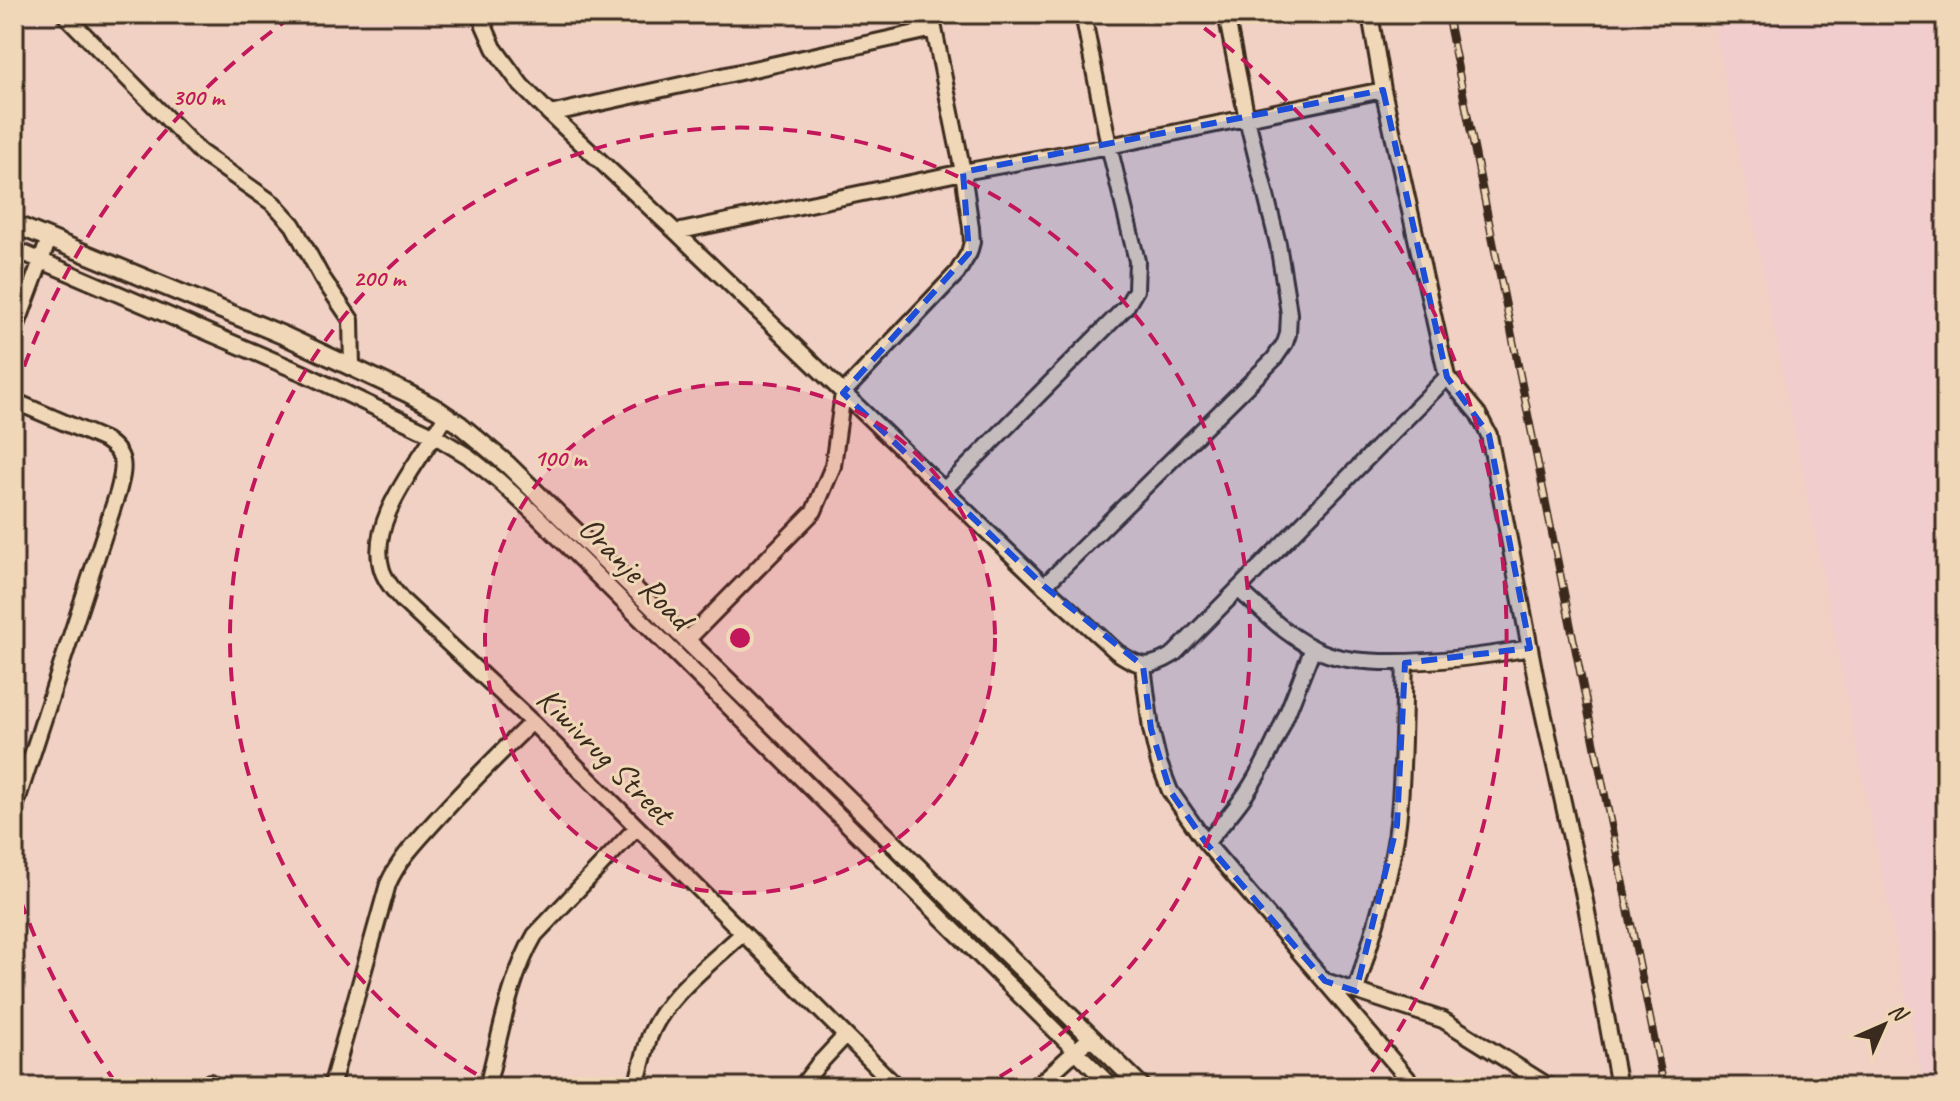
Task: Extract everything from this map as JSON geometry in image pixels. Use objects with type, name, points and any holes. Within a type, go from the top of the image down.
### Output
[{"type":"street","points":[[64,14],[200,152],[274,204],[293,225],[321,276],[351,320],[352,367]]},
{"type":"street","points":[[479,14],[494,48],[521,85],[550,114],[1044,586],[1117,652],[1143,666],[1155,664],[1174,654],[1447,377]]},
{"type":"street","points":[[687,640],[814,511],[833,466],[843,393],[964,263],[972,242],[963,172],[931,14]]},
{"type":"street","points":[[944,490],[1132,298],[1137,280],[1137,261],[1109,146],[1083,14]]},
{"type":"street","points":[[1044,586],[1274,359],[1285,343],[1289,314],[1278,244],[1247,119],[1226,14]]},
{"type":"street","points":[[1370,14],[1383,90],[1447,377],[1478,414],[1489,435],[1530,648],[1585,901],[1619,1087]]},
{"type":"street","points":[[550,114],[934,29]]},
{"type":"street","points":[[676,232],[1383,90]]},
{"type":"street","points":[[14,224],[285,336],[352,367],[446,415],[485,444],[1142,1087]]},
{"type":"street","points":[[14,333],[49,239]]},
{"type":"street","name":"Oranje Road","points":[[14,249],[305,374],[435,436],[468,456],[536,515],[1112,1087]]},
{"type":"street","points":[[14,401],[105,440],[114,446],[123,460],[123,473],[113,507],[14,810]]},
{"type":"street","name":"Kiwivrug Street","points":[[446,415],[390,505],[381,531],[380,550],[387,580],[403,601],[532,722],[897,1087]]},
{"type":"street","points":[[1238,589],[1284,630],[1322,653],[1354,661],[1475,658],[1530,648]]},
{"type":"street","points":[[1206,843],[1255,780],[1313,648]]},
{"type":"street","points":[[1356,991],[1377,919],[1397,825],[1405,662]]},
{"type":"street","points":[[1143,666],[1151,729],[1170,791],[1206,843],[1415,1087]]},
{"type":"street","points":[[331,1087],[394,869],[476,777],[532,722]]},
{"type":"street","points":[[487,1087],[514,983],[535,935],[637,827]]},
{"type":"street","points":[[636,1087],[650,1036],[661,1015],[682,990],[742,934]]},
{"type":"street","points":[[1325,981],[1443,1020],[1550,1087]]},
{"type":"street","points":[[801,1087],[845,1036]]},
{"type":"street","points":[[1036,1087],[1091,1037]]},
{"type":"highlighted area","points":[[1383,90],[1447,377],[1489,435],[1530,648],[1405,663],[1397,825],[1356,991],[1325,981],[1206,843],[1170,791],[1151,729],[1143,666],[1044,586],[843,393],[969,253],[963,172]]},
{"type":"shaded area","points":[[1712,14],[1946,14],[1946,1087],[1924,1087]]},
{"type":"railway","points":[[1447,14],[1664,1087]]}]
